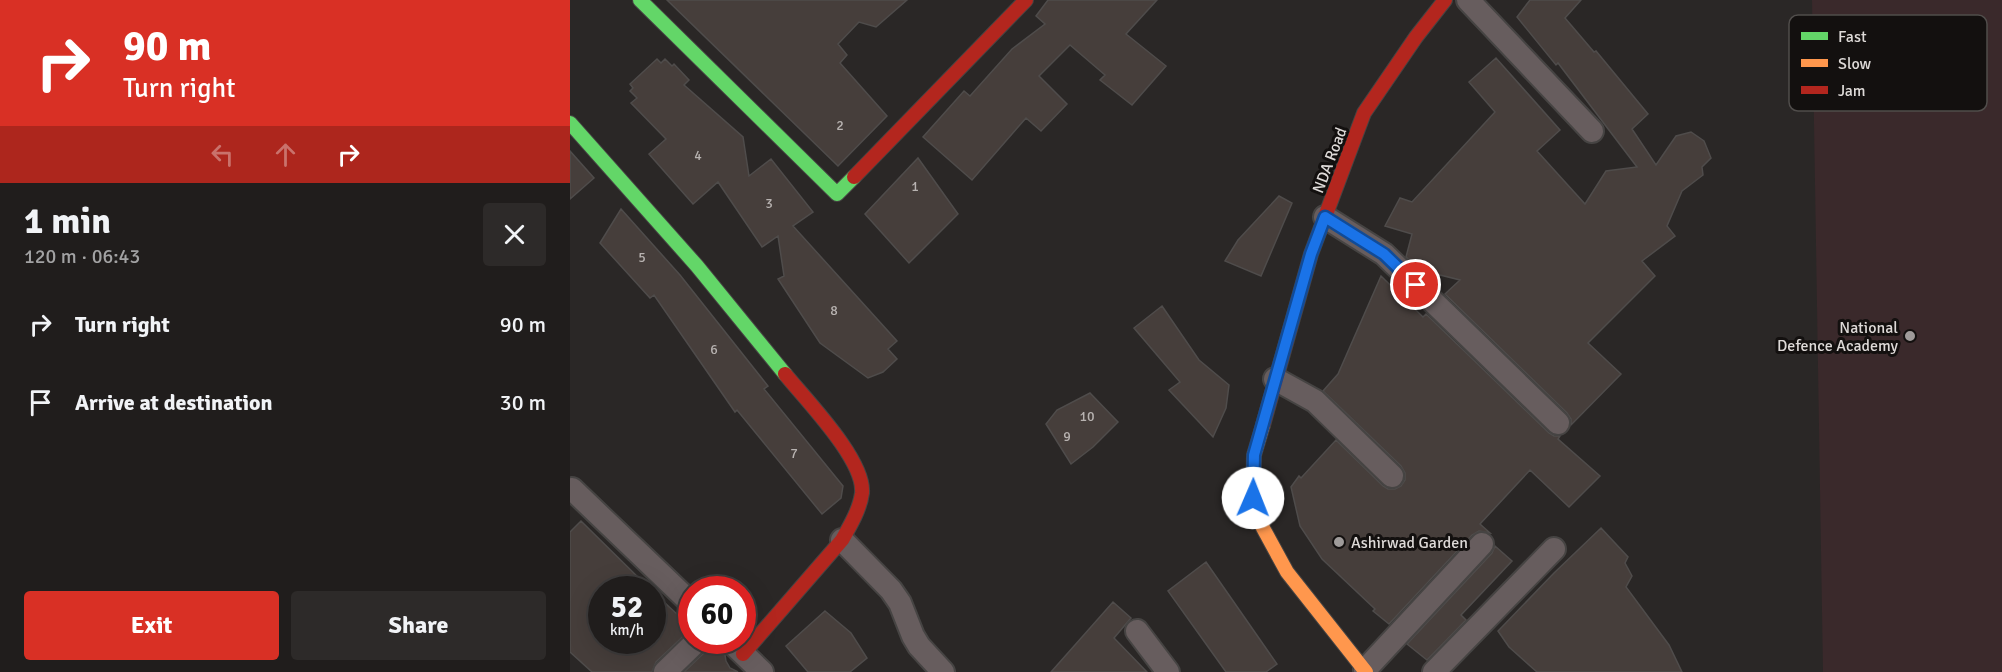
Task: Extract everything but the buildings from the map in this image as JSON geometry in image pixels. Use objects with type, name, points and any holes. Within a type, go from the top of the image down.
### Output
[{"type":"street","points":[[640,0],[837,194],[1026,0]]},
{"type":"street","name":"NDA Road","points":[[1365,671],[1287,573],[1263,528],[1253,498],[1254,455],[1311,254],[1364,113],[1445,0]]},
{"type":"street","points":[[1468,0],[1592,131]]},
{"type":"street","points":[[570,123],[697,266],[846,448],[858,470],[862,482],[862,495],[842,540],[756,627]]},
{"type":"street","points":[[1325,217],[1384,254],[1558,423]]},
{"type":"street","points":[[1275,379],[1315,401],[1392,476]]},
{"type":"street","points":[[572,489],[678,591]]},
{"type":"street","points":[[842,540],[891,590],[900,603],[919,646],[943,672]]},
{"type":"street","points":[[1365,671],[1482,544]]},
{"type":"street","points":[[1434,672],[1554,549]]},
{"type":"street","points":[[1137,631],[1168,672]]},
{"type":"street","points":[[665,672],[684,654]]},
{"type":"street","points":[[743,654],[762,672]]},
{"type":"shaded area","name":"National Defence Academy","points":[[1812,0],[2002,0],[2002,672],[1823,672],[1814,111],[1987,111],[1987,15],[1812,15]]},
{"type":"traffic: fast","points":[[640,0],[837,194],[854,177]]},
{"type":"traffic: fast","points":[[570,123],[697,266],[785,374]]},
{"type":"traffic: slow","points":[[1263,425],[1254,455],[1253,498],[1263,528],[1287,572],[1366,672]]},
{"type":"traffic: jam","points":[[854,177],[1026,0]]},
{"type":"traffic: jam","points":[[1263,425],[1311,254],[1364,113],[1416,37],[1445,0]]},
{"type":"traffic: jam","points":[[756,639],[842,540],[857,511],[862,493],[860,479],[844,448],[785,374]]},
{"type":"place","name":"National Defence Academy","points":[[1910,336]]},
{"type":"place","name":"Ashirwad Garden","points":[[1339,542]]},
{"type":"route","points":[[1253,498],[1254,455],[1311,254],[1325,217],[1384,254],[1416,285]]}]
